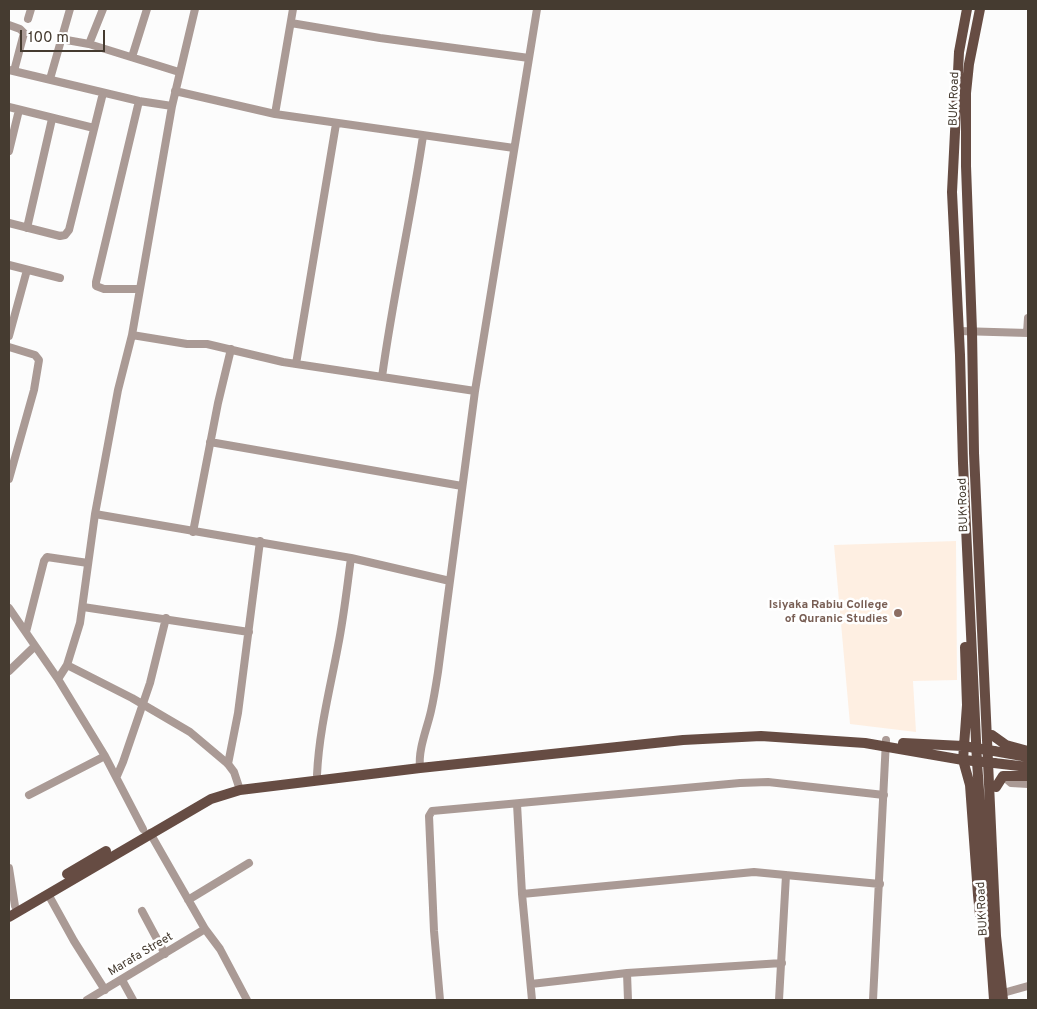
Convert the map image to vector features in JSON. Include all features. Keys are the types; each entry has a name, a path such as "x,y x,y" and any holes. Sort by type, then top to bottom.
{"main road":[{"name":"BUK Road","path":"967,9 958,52 952,192 977,762 993,938 1003,997"},
{"name":"BUK Road","path":"980,9 971,49 966,93 966,166 974,454 994,1000"},
{"path":"978,549 982,562 988,696 994,751 996,828 1001,901 993,938"},
{"path":"968,562 963,586 966,705 963,746 970,785 980,915 993,938"},
{"path":"9,917 208,793 317,775 549,752 682,734 761,730 813,733 886,744 964,760 1028,766"},
{"path":"992,735 1006,745 1028,751"},
{"path":"886,744 963,746 1028,757"},
{"path":"240,787 419,765"},
{"path":"996,787 1003,776 1028,776"},
{"path":"12,908 146,831"}],"street":[{"path":"28,19 31,9"},
{"path":"50,79 70,9"},
{"path":"89,44 104,9"},
{"path":"132,57 147,9"},
{"path":"58,679 67,665 80,623 95,514 118,390 132,335 175,91 195,9"},
{"path":"275,114 293,9"},
{"path":"419,765 424,735 431,712 475,391 537,9"},
{"path":"291,23 380,38 529,58"},
{"path":"9,25 20,29 24,33 11,70 102,93 172,106"},
{"path":"62,38 89,44 179,72"},
{"path":"175,91 275,114 514,148"},
{"path":"9,223 60,236 66,235 102,93"},
{"path":"139,101 96,286 140,289"},
{"path":"9,107 94,128"},
{"path":"9,148 19,110"},
{"path":"27,228 52,119"},
{"path":"296,364 336,124"},
{"path":"382,377 423,136"},
{"path":"9,265 60,278"},
{"path":"9,336 27,270"},
{"path":"959,331 1028,333 1028,318"},
{"path":"132,335 188,344 206,344 296,364 475,391"},
{"path":"9,347 35,355 39,360 34,390 9,479"},
{"path":"193,532 210,442 232,349"},
{"path":"210,442 462,486"},
{"path":"95,514 351,558 450,581"},
{"path":"228,764 238,713 260,541"},
{"path":"26,632 44,561 47,558 88,563"},
{"path":"317,775 322,727 344,614 351,558"},
{"path":"83,607 249,632"},
{"path":"9,608 58,679 105,756 146,831 205,929 220,949 247,1000"},
{"path":"116,776 123,762 150,683 166,618"},
{"path":"9,671 35,646"},
{"path":"67,665 143,704 190,732 228,764 234,772 240,787"},
{"path":"873,1000 886,744"},
{"path":"29,795 105,756"},
{"path":"1003,776 1011,783 1028,784"},
{"path":"440,1000 434,931 429,814 432,811 666,789 768,782 884,795"},
{"path":"517,804 522,894 532,1000"},
{"path":"188,900 249,863"},
{"path":"9,868 12,908"},
{"path":"522,894 754,872 880,884"},
{"path":"779,1000 786,874"},
{"path":"48,894 102,994"},
{"path":"142,911 165,954"},
{"name":"Marafa Street","path":"87,1000 102,994 205,929"},
{"path":"531,984 627,973 782,963"},
{"path":"627,973 628,1000"},
{"path":"122,980 133,1000"},
{"path":"1003,997 1028,986"}],"shaded area":[{"name":"Isiyaka Rabiu College of Quranic Studies","path":"956,541 957,680 913,681 916,732 850,724 834,545"}],"place":[{"name":"Isiyaka Rabiu College of Quranic Studies","path":"898,613"}]}
